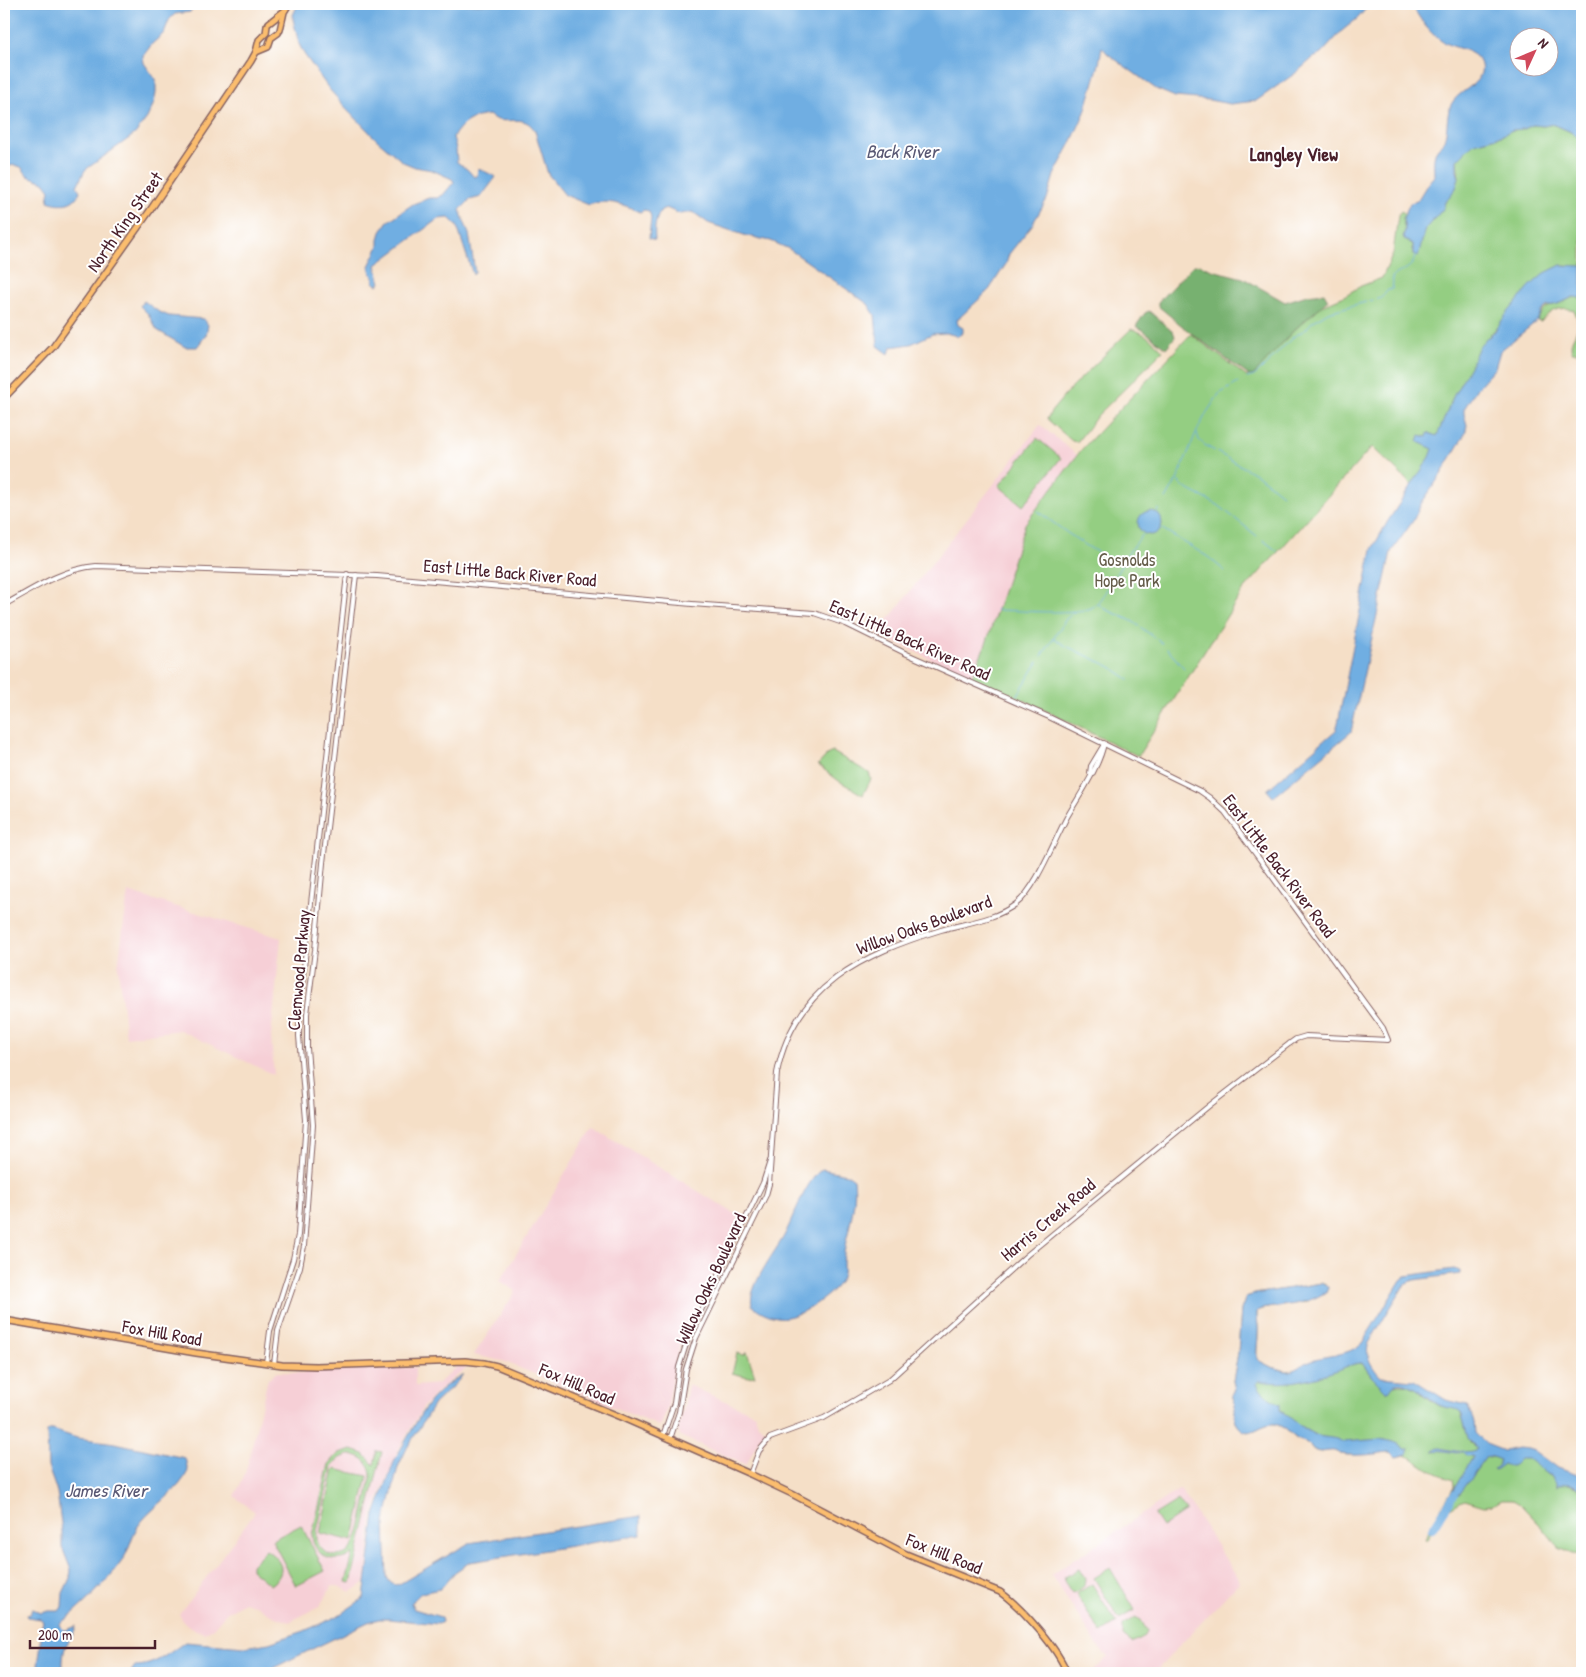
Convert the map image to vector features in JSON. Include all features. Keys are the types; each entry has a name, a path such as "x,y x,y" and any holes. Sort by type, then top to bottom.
{"main road":[{"name":"North King Street","path":"256,52 268,46 271,38 279,32 284,12 289,4"},
{"name":"North King Street","path":"4,398 53,347 149,212 256,52 258,41 265,35 268,24 284,12"},
{"name":"Fox Hill Road","path":"4,1320 266,1364 308,1366 484,1362 511,1371 750,1474 906,1554 1000,1592 1008,1598 1057,1652 1067,1673"}],"street":[{"name":"East Little Back River Road","path":"4,604 53,579 84,567 110,566 348,574 814,613 846,624 1049,717 1200,791 1210,798 1226,812 1383,1028 1388,1040"},
{"name":"Clemwood Parkway","path":"266,1364 270,1331 293,1259 298,1235 306,1120 299,1042 300,1012 348,574"},
{"name":"Clemwood Parkway","path":"274,1364 278,1331 300,1267 304,1246 313,1125 307,1048 307,1014 356,575"},
{"name":"Willow Oaks Boulevard","path":"663,1436 674,1402 679,1367 688,1335 763,1183 770,1161 774,1130 777,1073 780,1058 789,1037 808,1004 836,977 860,961 913,940 981,920 1016,904 1030,890 1060,830 1102,754 1104,743"},
{"name":"Harris Creek Road","path":"750,1474 762,1447 770,1438 824,1418 889,1380 1027,1255 1203,1111 1296,1039 1306,1036 1320,1036 1388,1040"},
{"name":"Willow Oaks Boulevard","path":"670,1439 681,1403 686,1369 693,1345 766,1195 771,1174 770,1161"}],"shaded area":[{"path":"1040,425 1077,455 1025,524 987,641 971,678 877,634"},
{"path":"128,892 281,938 271,1037 274,1075 180,1030 126,1037 118,967"},
{"path":"593,1127 737,1215 739,1221 681,1340 668,1406 662,1423 659,1426 503,1361 474,1355 516,1291 500,1281"},
{"path":"457,1366 467,1367 438,1391 424,1406 397,1452 373,1514 365,1583 351,1592 338,1586 332,1586 319,1607 289,1622 269,1614 258,1606 244,1602 226,1613 213,1628 204,1633 191,1628 183,1621 179,1614 255,1512 234,1496 242,1482 247,1467 268,1378 277,1372 300,1373 415,1367 415,1386 438,1384"},
{"path":"688,1385 755,1414 758,1424 768,1433 761,1436 746,1465 680,1436 678,1428"},
{"path":"1180,1489 1240,1581 1154,1673 1092,1673 1108,1657 1100,1649 1051,1575"}],"green space":[{"name":"Gosnolds Hope Park","path":"1553,124 1571,132 1582,141 1582,268 1561,266 1516,307 1490,335 1431,456 1413,486 1372,447 1243,591 1138,756 1028,702 971,678 987,641 1025,524 1082,449 1191,334 1247,377 1248,375 1253,375 1293,331 1319,308 1361,286 1382,278 1393,254 1398,215 1401,211 1406,214 1403,218 1405,230 1403,237 1413,244 1413,255 1428,224 1443,209 1445,202 1456,188 1459,178 1457,160 1474,143 1501,136 1512,130 1524,129 1533,125 1544,126"},
{"path":"1198,264 1212,270 1243,278 1285,302 1307,295 1324,293 1328,300 1293,331 1253,376 1248,375 1158,306 1158,302 1192,266"},
{"path":"1573,297 1582,298 1582,346 1577,352 1572,352 1571,346 1578,324 1574,310 1564,308 1556,310 1548,314 1541,322 1537,321 1540,315 1548,308"},
{"path":"1149,311 1174,333 1175,337 1166,348 1136,326 1145,313"},
{"path":"1131,329 1148,337 1163,351 1098,415 1077,442 1072,441 1047,419 1070,389"},
{"path":"1037,438 1061,458 1023,506 999,486"},
{"path":"833,752 869,773 871,779 863,795 839,781 818,765 828,754"},
{"path":"1321,1283 1326,1285 1328,1290 1306,1302 1257,1311 1257,1359 1273,1367 1289,1371 1311,1365 1362,1363 1372,1377 1391,1386 1406,1384 1412,1386 1440,1406 1460,1410 1470,1442 1476,1448 1478,1467 1487,1457 1522,1457 1531,1460 1550,1476 1582,1490 1582,1555 1573,1554 1559,1548 1544,1529 1520,1504 1513,1500 1502,1500 1492,1505 1484,1506 1465,1500 1462,1501 1445,1511 1426,1540 1425,1538 1434,1520 1454,1487 1453,1480 1428,1469 1404,1455 1396,1457 1391,1452 1353,1455 1341,1454 1332,1450 1318,1452 1284,1428 1275,1424 1265,1425 1248,1432 1240,1428 1235,1416 1235,1403 1232,1396 1235,1389 1233,1381 1238,1353 1241,1310 1246,1297"},
{"path":"747,1352 755,1376 748,1377 732,1373 737,1353 744,1355"},
{"path":"352,1450 364,1454 374,1465 377,1451 382,1452 351,1583 346,1582 353,1554 339,1559 326,1557 317,1549 312,1535 329,1464 338,1454","holes":["353,1455 365,1460 371,1472 366,1503 358,1535 352,1548 343,1555 332,1555 325,1552 319,1546 317,1531 332,1466 338,1459"]},
{"path":"334,1469 368,1476 353,1541 320,1533"},
{"path":"1178,1500 1186,1511 1162,1527 1154,1515"},
{"path":"301,1525 325,1571 296,1586 272,1540"},
{"path":"266,1550 276,1558 281,1567 279,1576 270,1585 251,1569 251,1565"},
{"path":"1110,1568 1135,1610 1119,1619 1094,1578"},
{"path":"1079,1569 1085,1579 1084,1586 1072,1593 1064,1581 1065,1577"},
{"path":"1092,1584 1117,1623 1101,1633 1076,1594"},
{"path":"1135,1617 1141,1620 1147,1631 1145,1636 1132,1643 1123,1636 1123,1625"}],"water":[{"path":"4,4 200,4 190,12 175,14 169,20 164,33 143,56 144,63 156,80 154,103 147,118 135,134 85,170 77,186 80,191 78,196 71,202 58,204 48,201 50,190 44,182 28,176 21,167 15,165 4,167"},
{"name":"Back River","path":"298,4 1370,4 1321,54 1256,101 1230,104 1175,97 1156,89 1108,54 1102,47 1085,112 1054,175 1047,199 1032,225 1009,254 1006,264 989,290 957,320 958,325 963,328 963,333 957,336 946,333 932,334 911,344 891,347 889,354 878,346 875,315 868,304 789,249 771,241 747,236 708,223 693,212 680,214 666,208 661,210 657,218 655,240 649,238 651,217 649,211 644,210 640,212 608,202 589,205 565,195 548,174 535,131 530,125 519,120 495,119 489,115 468,121 453,137 457,162 474,177 477,176 478,168 496,177 481,197 470,200 460,210 469,234 475,272 473,275 457,226 449,218 438,219 376,265 381,283 377,285 374,282 369,266 379,246 381,232 387,222 413,204 443,195 454,182 452,179 432,170 415,167 403,162 376,139 329,89 299,44 293,19"},
{"path":"1411,4 1582,4 1582,141 1571,132 1553,124 1544,126 1533,125 1524,129 1512,130 1501,136 1474,143 1457,160 1459,178 1456,188 1445,202 1443,209 1425,229 1418,257 1413,255 1413,244 1404,240 1403,218 1410,203 1417,201 1434,176 1435,153 1444,140 1451,104 1477,81 1481,71 1479,59 1469,52 1445,43 1431,33"},
{"path":"1561,265 1582,266 1582,298 1573,297 1546,307 1541,312 1537,321 1500,351 1495,368 1477,388 1464,409 1467,425 1465,434 1421,504 1413,521 1391,552 1351,732 1273,797 1267,790 1336,730 1372,549 1430,457 1433,449 1418,442 1420,435 1427,437 1428,433 1437,436 1454,395 1479,346 1494,332 1530,286 1545,273"},
{"path":"144,301 159,312 169,316 204,319 208,325 206,335 197,347 185,347 157,330 148,314 140,306"},
{"path":"1150,511 1159,514 1162,523 1159,532 1150,535 1141,532 1138,523 1141,514"},
{"path":"822,1169 847,1174 854,1179 853,1210 844,1252 842,1277 833,1290 810,1308 787,1317 768,1315 752,1305 754,1289 763,1270 784,1236 810,1182"},
{"path":"1454,1269 1460,1271 1460,1274 1414,1280 1403,1287 1369,1343 1368,1357 1372,1365 1381,1377 1414,1380 1446,1400 1467,1405 1474,1422 1475,1433 1486,1444 1504,1451 1518,1448 1534,1451 1557,1468 1582,1477 1582,1490 1569,1484 1556,1486 1551,1476 1528,1459 1520,1459 1511,1466 1503,1464 1495,1470 1493,1469 1500,1460 1490,1456 1486,1457 1455,1499 1451,1502 1446,1502 1473,1457 1463,1453 1433,1451 1438,1447 1462,1452 1475,1450 1476,1448 1468,1438 1461,1412 1439,1405 1418,1389 1405,1383 1393,1385 1389,1391 1386,1391 1372,1377 1362,1363 1298,1381 1280,1383 1258,1381 1257,1383 1264,1393 1280,1404 1280,1410 1314,1434 1343,1442 1380,1439 1394,1442 1401,1445 1404,1449 1409,1449 1407,1454 1396,1457 1391,1452 1354,1455 1333,1451 1318,1452 1278,1425 1265,1425 1248,1432 1244,1431 1237,1424 1235,1403 1232,1395 1235,1389 1233,1381 1238,1353 1241,1310 1246,1297 1321,1283 1328,1287 1328,1290 1321,1295 1305,1302 1257,1311 1257,1359 1275,1368 1289,1371 1314,1359 1343,1353 1356,1348 1362,1343 1401,1280 1406,1276"},
{"path":"463,1374 434,1404 407,1448 398,1467 385,1522 387,1577 391,1583 399,1584 469,1543 641,1516 641,1535 470,1562 455,1572 440,1589 421,1593 411,1603 414,1609 441,1617 442,1622 438,1624 379,1619 368,1622 271,1669 255,1672 210,1670 202,1673 130,1673 135,1666 149,1664 185,1642 245,1647 269,1643 336,1617 364,1598 375,1515 395,1459 431,1400 444,1387"},
{"name":"James River","path":"49,1430 77,1438 115,1443 185,1458 188,1471 179,1485 138,1526 122,1561 106,1581 86,1602 60,1623 59,1625 64,1630 76,1626 65,1648 64,1673 37,1673 43,1622 41,1619 27,1617 26,1615 30,1614 32,1609 41,1613 59,1611 62,1607 63,1593 70,1578 71,1570 62,1547 57,1492 48,1467 47,1432"}],"waterway":[{"path":"1247,378 1254,376 1293,337 1328,312 1381,298 1388,290 1392,289 1392,277 1409,267 1414,261 1415,256"},
{"path":"1166,499 1178,478 1195,435 1207,412 1219,394 1238,383"},
{"path":"1197,433 1199,440 1206,446 1259,476 1282,494"},
{"path":"1178,481 1185,488 1218,505 1257,536"},
{"path":"1038,511 1092,549 1104,556 1122,562"},
{"path":"1161,528 1208,557 1225,571"},
{"path":"996,610 1062,612 1086,610 1093,607 1097,604 1143,534"},
{"path":"1263,540 1277,551"},
{"path":"1097,603 1105,609 1132,621 1162,643"},
{"path":"1042,656 1066,619 1074,612"},
{"path":"1054,638 1064,645 1111,667 1130,680"},
{"path":"1167,649 1184,668"},
{"path":"1017,696 1038,662"},
{"path":"1432,1529 1454,1495"}],"district":[{"name":"Langley View","path":"1294,154"}]}
